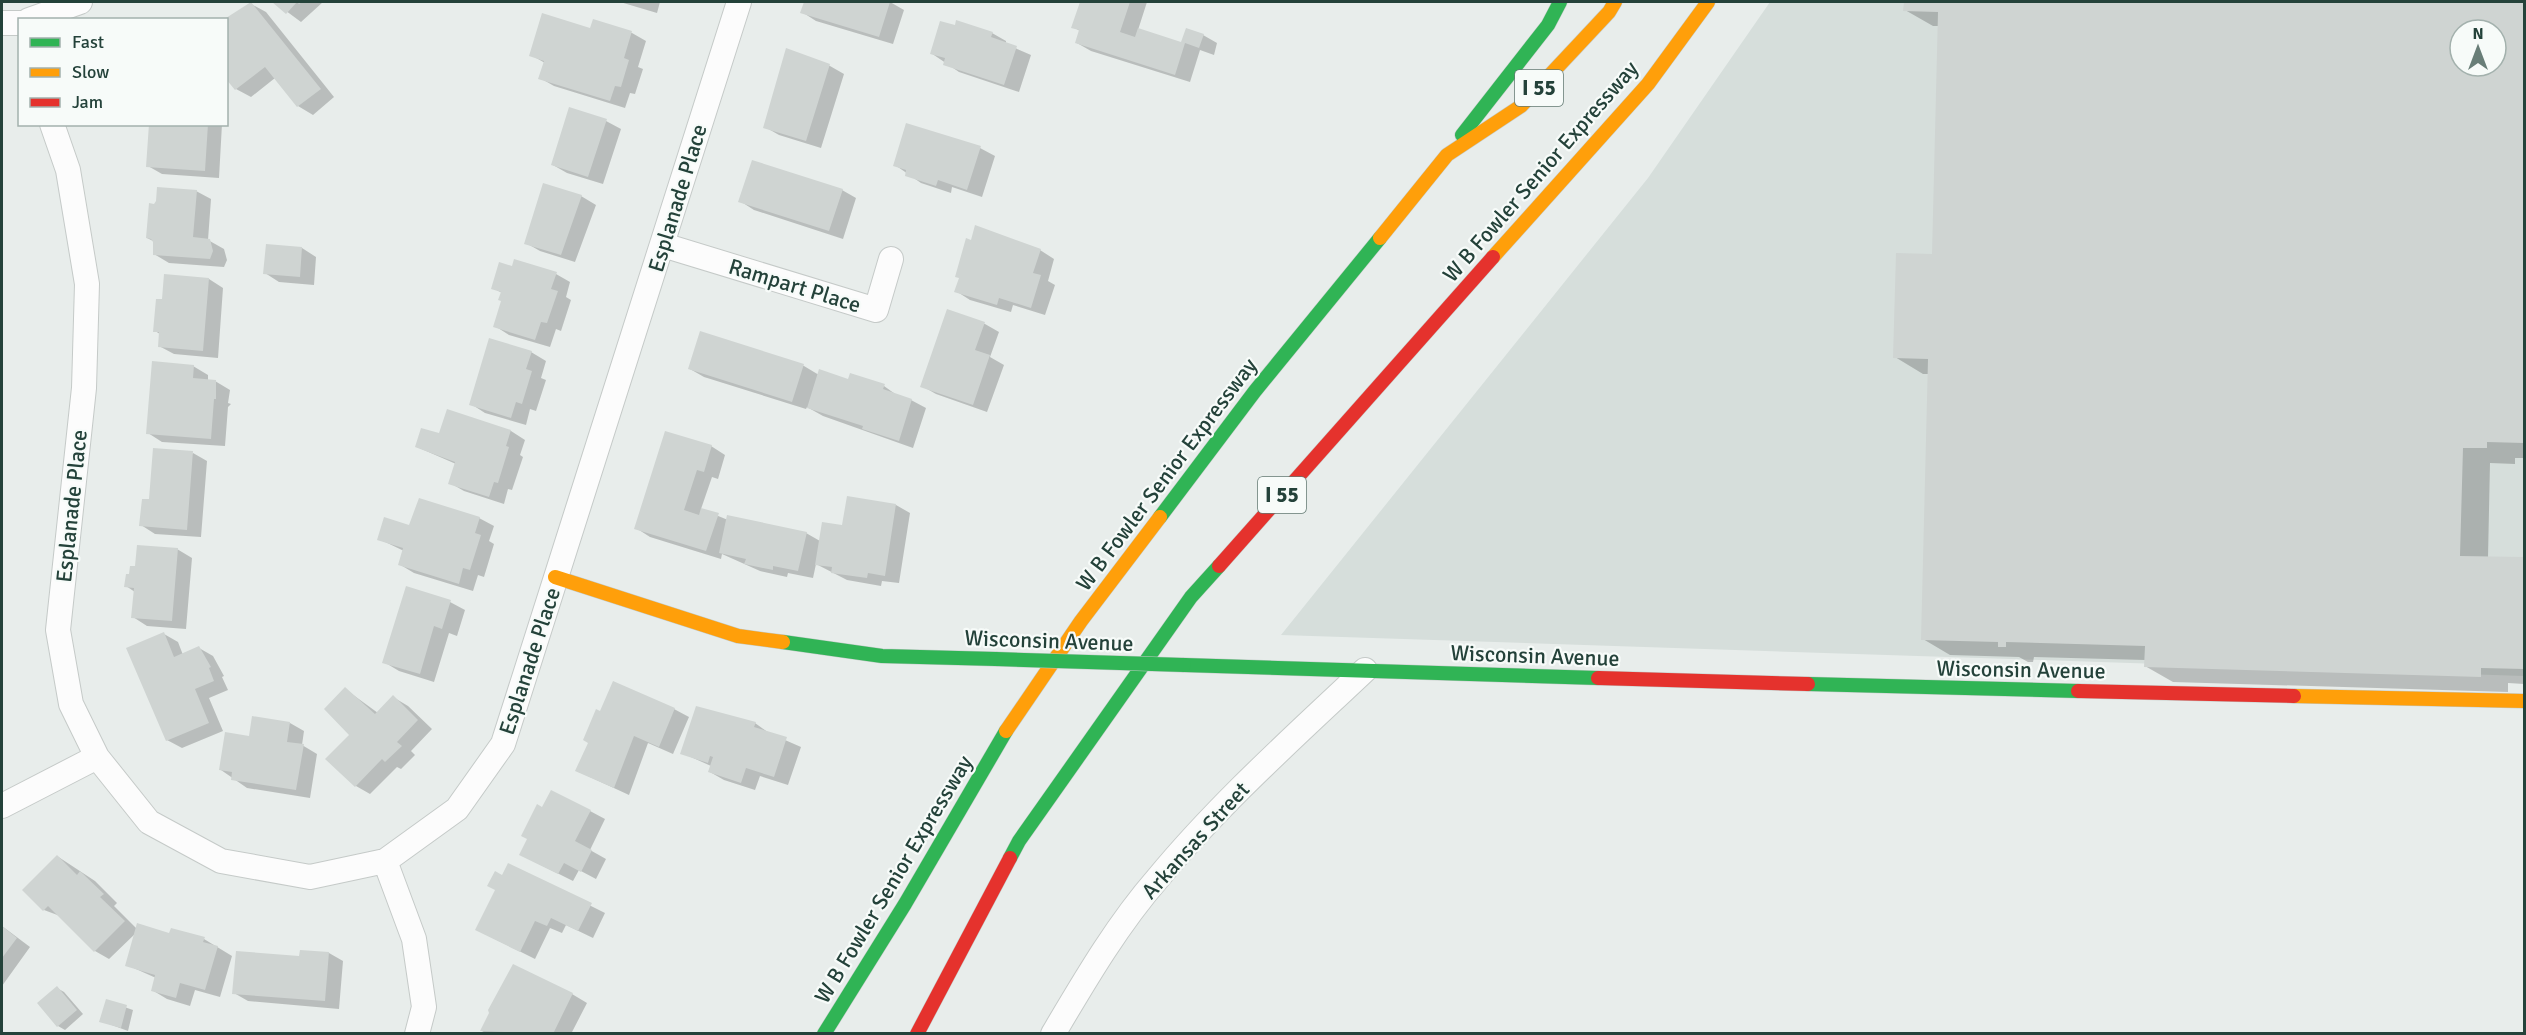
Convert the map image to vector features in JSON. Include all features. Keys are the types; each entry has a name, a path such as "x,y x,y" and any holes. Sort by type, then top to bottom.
{"main road":[{"path":"1447,155 1548,25 1560,2"},
{"name":"W B Fowler Senior Expressway","path":"824,1034 905,904 1018,711 1081,621 1255,391 1447,155 1521,106 1615,2"},
{"name":"W B Fowler Senior Expressway","path":"917,1034 1019,841 1191,597 1648,84 1708,2"},
{"name":"Wisconsin Avenue","path":"555,577 738,636 882,656 1866,686 2524,700"}],"street":[{"path":"33,18 80,2"},
{"name":"Esplanade Place","path":"53,126 68,170 87,284 84,388 58,630 71,704 97,757 149,822 221,861 310,877 385,861 457,809 503,744 739,2"},
{"name":"Rampart Place","path":"663,245 876,310 891,259"},
{"name":"Arkansas Street","path":"1053,1034 1092,969 1157,878 1257,771 1365,670"},
{"path":"2,806 97,757"},
{"path":"385,861 414,939 424,1007 417,1034"}],"shaded area":[{"path":"1770,2 2524,2 2524,676 1281,635 1648,178"}],"building":[{"path":"251,2 321,89 297,107 265,67 235,90 228,81 228,18 226,18"},
{"path":"272,2 297,2 286,14"},
{"path":"804,2 890,2 879,37 800,13"},
{"path":"1080,2 1130,2 1120,32 1135,37 1138,28 1181,42 1186,28 1204,34 1199,48 1185,43 1175,75 1075,43 1079,30 1071,28"},
{"path":"1904,2 2524,2 2524,443 2487,442 2487,448 2463,448 2460,556 2524,557 2524,669 2481,668 2481,677 2144,667 2145,646 2006,642 2006,647 1998,647 1998,642 1921,640 1928,359 1893,358 1896,253 1932,254 1938,12 1903,11"},
{"path":"542,13 590,28 593,19 632,31 624,58 629,60 621,87 615,86 610,101 538,79 544,61 529,56"},
{"path":"956,20 993,32 991,37 1017,46 1004,85 943,65 945,58 930,54 940,21 955,25"},
{"path":"786,48 830,64 806,141 763,128"},
{"path":"569,107 607,119 588,177 551,165"},
{"path":"906,123 981,146 967,190 938,180 936,186 905,176 906,170 893,166"},
{"path":"149,126 208,126 205,171 146,167"},
{"path":"752,160 843,189 829,231 738,202"},
{"path":"543,183 582,195 561,255 524,244"},
{"path":"157,187 197,190 193,237 210,239 213,251 210,259 153,255 153,242 146,238 149,203 154,204 156,201"},
{"path":"975,225 1041,249 1033,273 1041,275 1031,308 999,298 997,305 954,292 959,278 955,277 966,238 971,240"},
{"path":"266,244 302,247 300,277 263,274"},
{"path":"514,259 557,272 551,289 558,291 547,323 541,322 535,340 493,327 501,301 498,300 501,292 491,289 499,262 512,266"},
{"path":"164,274 209,278 203,351 158,347 159,332 153,332 156,299 162,299"},
{"path":"947,309 985,322 975,350 990,355 973,405 920,387"},
{"path":"700,331 804,364 792,402 688,369"},
{"path":"489,338 532,351 526,369 532,371 522,404 516,402 511,418 469,405"},
{"path":"152,361 194,365 193,378 216,380 211,439 146,434"},
{"path":"819,369 848,379 850,373 885,384 883,389 912,399 899,441 862,429 863,426 807,408"},
{"path":"447,409 511,430 506,446 509,447 498,483 494,482 489,497 448,484 455,462 415,447 421,428 439,433"},
{"path":"665,431 712,445 704,472 697,470 684,510 699,515 701,508 719,513 706,551 634,529"},
{"path":"153,448 193,451 187,530 139,526 142,499 149,499"},
{"path":"847,496 896,504 885,576 868,573 867,578 831,573 832,567 815,565 822,522 842,525"},
{"path":"419,498 480,517 475,533 481,535 470,570 463,568 459,584 398,565 403,548 377,540 384,517 409,525"},
{"path":"727,515 807,532 798,571 773,566 773,570 744,564 746,559 719,553"},
{"path":"137,545 178,548 172,621 131,618 134,588 124,587 130,566 135,566"},
{"path":"406,586 451,600 442,629 434,626 420,674 382,663"},
{"path":"164,632 174,657 199,646 211,667 209,668 214,681 195,689 209,723 166,741 126,648"},
{"path":"613,681 675,708 659,747 634,736 614,788 575,771 588,743 583,740 596,709 600,711"},
{"path":"345,687 375,714 393,695 418,720 397,742 402,746 385,762 382,759 355,787 325,759 349,735 324,709"},
{"path":"696,706 756,722 754,727 787,737 774,777 746,768 741,783 708,772 713,757 710,756 708,763 680,754"},
{"path":"252,716 290,722 287,742 304,744 296,790 231,780 232,772 219,770 225,732 249,736"},
{"path":"551,790 591,810 575,841 592,850 581,872 564,863 558,874 519,855 527,839 521,836 537,804 542,807"},
{"path":"57,855 77,875 80,871 104,894 100,897 125,921 94,952 48,906 43,911 22,890"},
{"path":"508,863 592,903 578,931 551,918 547,926 535,921 520,952 475,930 495,890 487,886 495,871 502,875"},
{"path":"137,923 169,933 171,928 205,937 203,942 218,946 205,990 180,983 176,998 151,991 155,975 125,966"},
{"path":"2,926 17,938 2,958"},
{"path":"300,950 329,952 325,1001 232,994 236,951 299,956"},
{"path":"513,964 573,993 553,1034 480,1031 489,1013 488,1010"},
{"path":"57,986 77,1010 57,1027 37,1003"},
{"path":"106,999 127,1005 121,1028 99,1022"}],"traffic: fast":[{"path":"1462,135 1548,25 1560,2"},
{"path":"1160,517 1255,391 1380,238"},
{"path":"1010,858 1019,841 1191,597 1219,566"},
{"path":"783,642 882,656 996,659"},
{"path":"996,659 1184,665"},
{"path":"1184,665 1598,678"},
{"path":"1808,684 2078,691"},
{"path":"824,1034 905,904 1006,731"}],"traffic: slow":[{"path":"1380,238 1447,155 1521,106 1609,12 1615,2"},
{"path":"1493,257 1648,84 1708,2"},
{"path":"1006,731 1081,621 1160,517"},
{"path":"555,577 738,636 783,642"},
{"path":"2294,696 2524,701"}],"traffic: jam":[{"path":"1219,566 1493,257"},
{"path":"1598,678 1808,684"},
{"path":"2078,691 2294,696"},
{"path":"917,1034 1010,858"}]}
